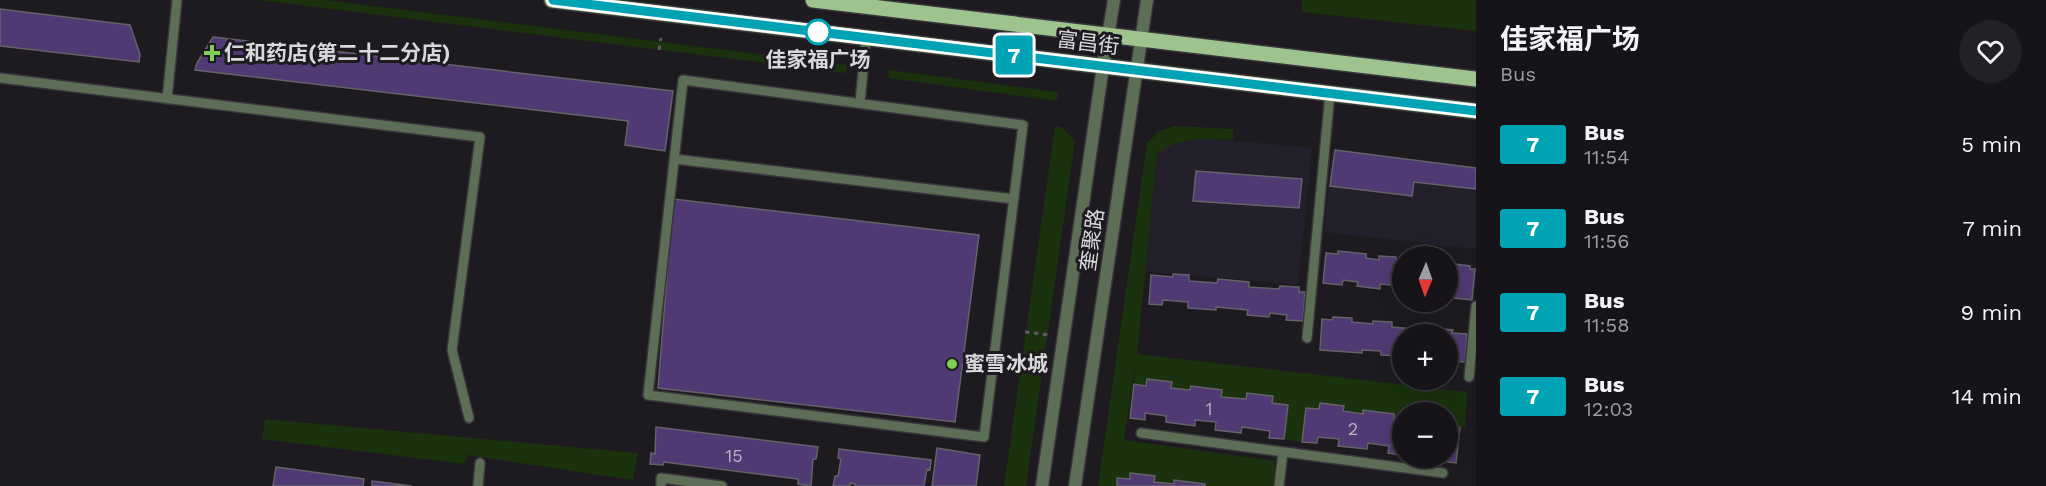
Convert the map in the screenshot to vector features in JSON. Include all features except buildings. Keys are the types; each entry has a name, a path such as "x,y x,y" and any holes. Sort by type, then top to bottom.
{"main road":[{"name":"富昌街","path":"552,0 1476,111"},
{"name":"富昌街","path":"813,0 873,4 1476,79"}],"street":[{"path":"1042,486 1114,0"},
{"name":"奎聚路","path":"1075,486 1147,0"}],"lane":[{"path":"166,99 177,0"},
{"path":"860,104 866,38"},
{"path":"0,78 480,136 452,350 469,418"},
{"path":"683,80 1023,125 984,437 648,395 674,159 683,80"},
{"path":"1306,338 1330,93"},
{"path":"674,159 1014,199"},
{"path":"1469,377 1476,306"},
{"path":"1141,434 1443,473"},
{"path":"1279,486 1283,452"},
{"path":"478,486 480,463"},
{"path":"660,486 662,478 723,486"}],"path":[{"path":"659,50 661,38"},
{"path":"1025,332 1064,337"}],"shaded area":[{"path":"1203,138 1312,148 1298,285 1144,271 1157,154 1166,146"},
{"path":"1332,150 1476,167 1476,249 1324,232"}],"green space":[{"path":"259,0 325,0 847,65 846,73"},
{"path":"1302,0 1476,0 1476,31 1302,12"},
{"path":"889,70 1058,92 1057,101 888,78"},
{"path":"1055,126 1063,128 1075,141 1026,486 1004,486"},
{"path":"1175,126 1233,129 1233,140 1184,142 1165,148 1157,154 1137,354 1392,383 1392,390 1467,392 1465,428 1458,427 1458,402 1392,402 1392,413 1364,410 1363,414 1343,411 1344,406 1320,403 1319,409 1306,408 1302,442 1284,439 1288,405 1272,403 1272,396 1247,393 1246,399 1221,397 1221,390 1191,386 1190,390 1171,388 1147,379 1146,386 1134,384 1135,368 1124,440 1275,461 1273,486 1205,486 1205,483 1175,480 1174,484 1154,482 1154,476 1131,473 1130,479 1118,478 1117,486 1098,486 1147,143 1160,131"},
{"path":"265,419 638,453 633,480 467,455 464,464 262,439"}],"bus line":[{"name":"7","path":"553,0 1476,111"}],"place":[{"name":"佳家福广场","path":"818,32"},
{"name":"仁和药店(第二十二分店)","path":"212,53"},
{"name":"蜜雪冰城","path":"952,364"}]}
